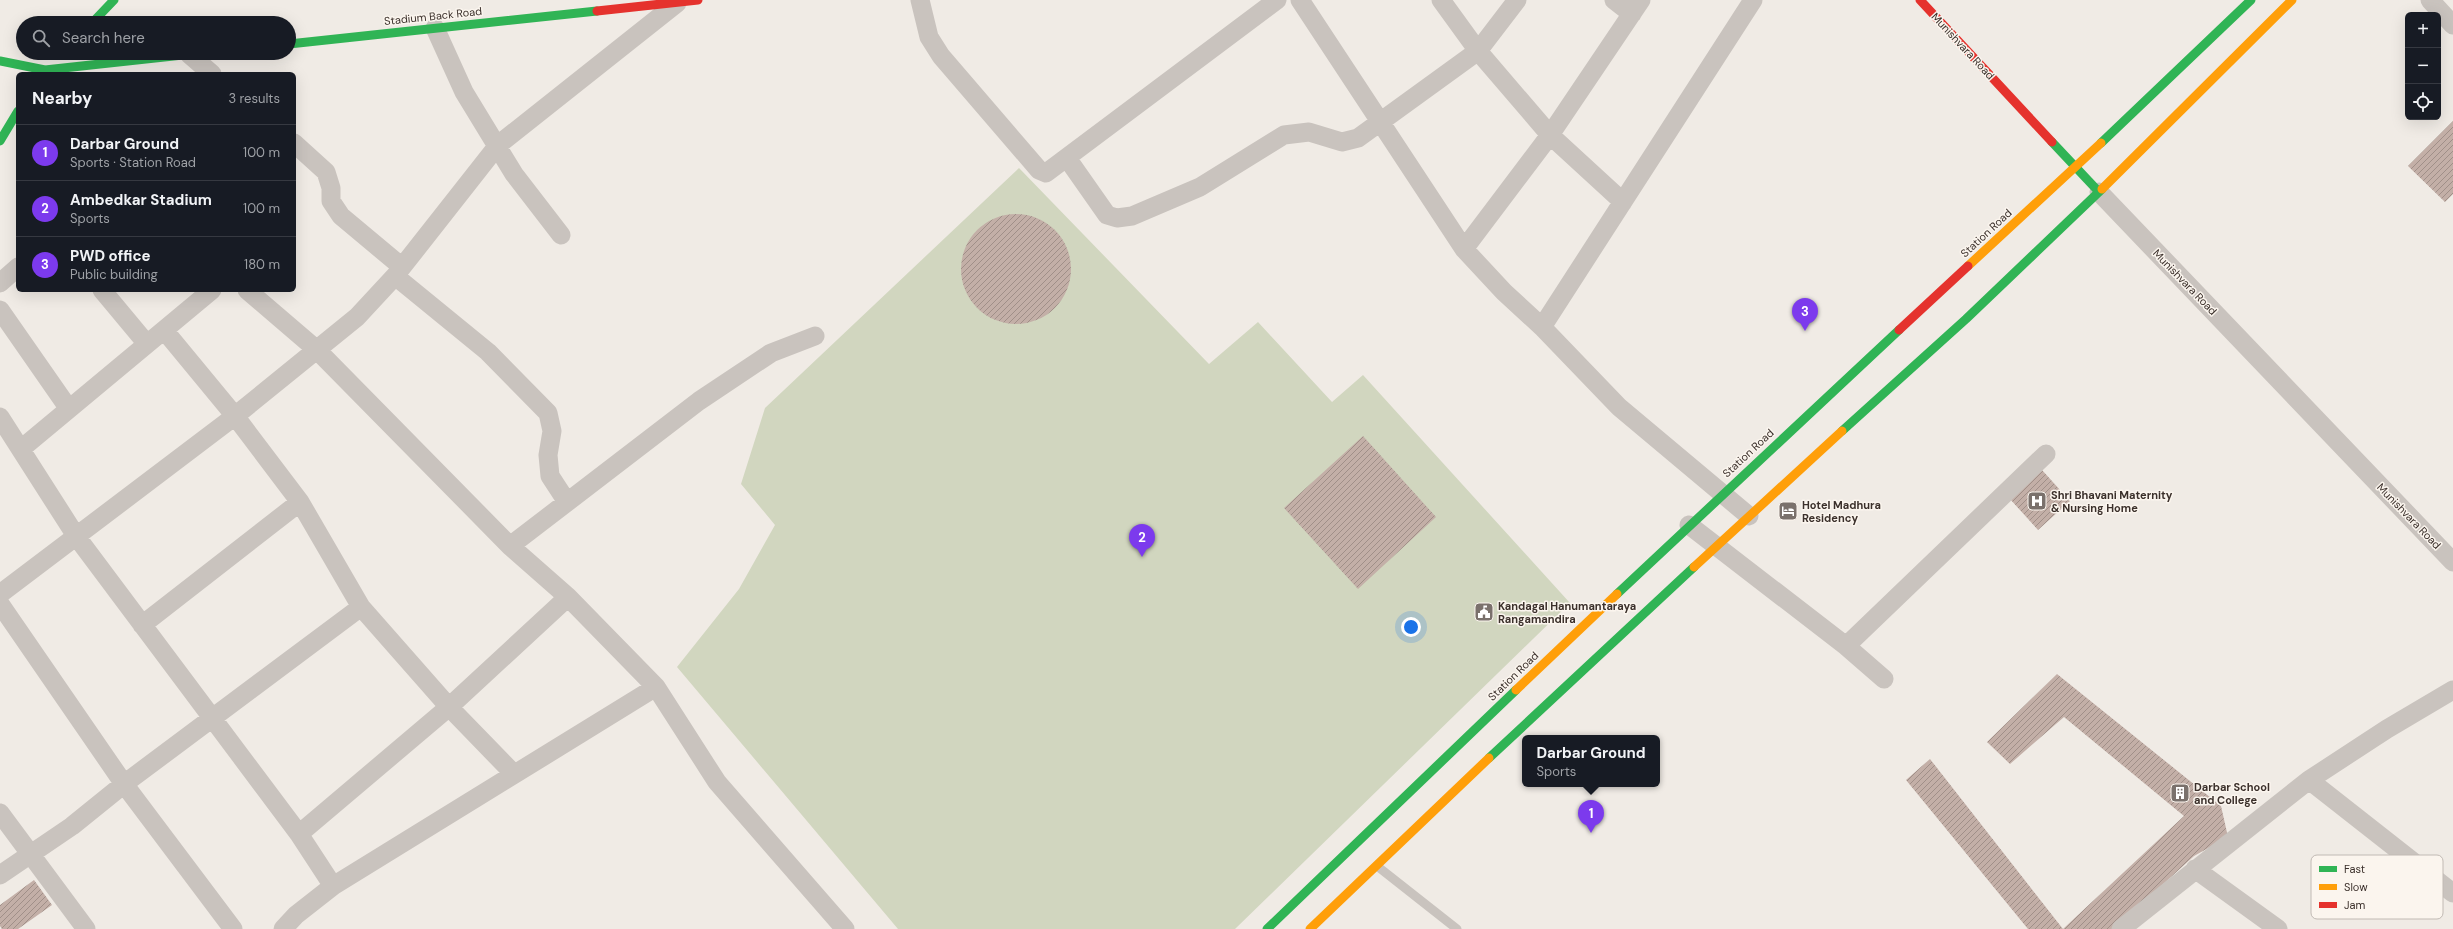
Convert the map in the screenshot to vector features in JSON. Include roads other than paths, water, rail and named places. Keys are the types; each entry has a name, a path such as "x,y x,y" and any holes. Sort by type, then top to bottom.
{"main road":[{"path":"99,16 114,0"},
{"name":"Stadium Back Road","path":"296,43 698,0"},
{"name":"Munishvara Road","path":"1920,0 2098,192"},
{"name":"Station Road","path":"1267,929 1723,492 2075,167 2251,0"},
{"path":"1310,929 1500,747 1715,546 1966,319 2098,192 2292,0"},
{"path":"43,72 55,60"},
{"path":"0,61 43,72 144,60"},
{"path":"0,141 16,114"}],"street":[{"path":"920,0 929,37 941,56 1039,170 1046,173 1277,0"},
{"path":"1300,0 1464,249 1504,292 1542,327 1619,407 1723,492 1749,516"},
{"path":"1441,0 1478,51 1550,135 1623,202"},
{"path":"1067,158 1107,215 1117,218 1132,216 1200,187 1284,135 1309,132 1342,142 1358,138 1379,121 1478,51 1517,0"},
{"path":"1464,249 1550,135 1636,7 1614,0"},
{"path":"1542,327 1753,0"},
{"path":"2430,0 2453,25"},
{"path":"0,594 235,416 357,317 398,271 498,145 677,3"},
{"path":"435,28 464,92 498,145 514,174 561,235"},
{"path":"200,60 210,72"},
{"path":"296,145 326,172 331,188 331,201 341,216 398,271 488,352 548,413 552,431 548,455 550,476 567,502"},
{"name":"Munishvara Road","path":"2098,192 2453,562"},
{"path":"0,283 16,269"},
{"path":"104,292 147,344"},
{"path":"21,449 210,292"},
{"path":"249,292 317,350 510,546 568,597 656,687 717,782 845,929"},
{"path":"0,310 69,409"},
{"path":"164,330 235,416 300,502 361,607 449,707 514,774"},
{"path":"510,546 699,401 771,353 815,336"},
{"path":"0,416 76,536 299,834 332,886"},
{"path":"1846,646 2046,454"},
{"path":"142,625 300,502"},
{"path":"1689,525 1846,646 1884,679"},
{"path":"299,834 449,707 568,597"},
{"path":"0,604 124,784 232,929"},
{"path":"0,875 72,826 124,784 361,607"},
{"path":"283,929 296,915 332,886 656,687"},
{"path":"2121,929 2309,780 2387,729 2453,690"},
{"path":"2309,780 2405,855"},
{"path":"0,813 86,929"},
{"path":"2195,869 2278,929"},
{"path":"2443,885 2453,893"}],"lane":[{"path":"1376,865 1457,929"}],"place":[{"name":"PWD office","path":"1805,331"},
{"name":"Shri Bhavani Maternity & Nursing Home","path":"2037,501"},
{"name":"Hotel Madhura Residency","path":"1788,511"},
{"name":"Ambedkar Stadium","path":"1142,557"},
{"name":"Kandagal Hanumantaraya Rangamandira","path":"1484,612"},
{"name":"Darbar School and College","path":"2180,793"},
{"name":"Darbar Ground","path":"1591,833"}]}
